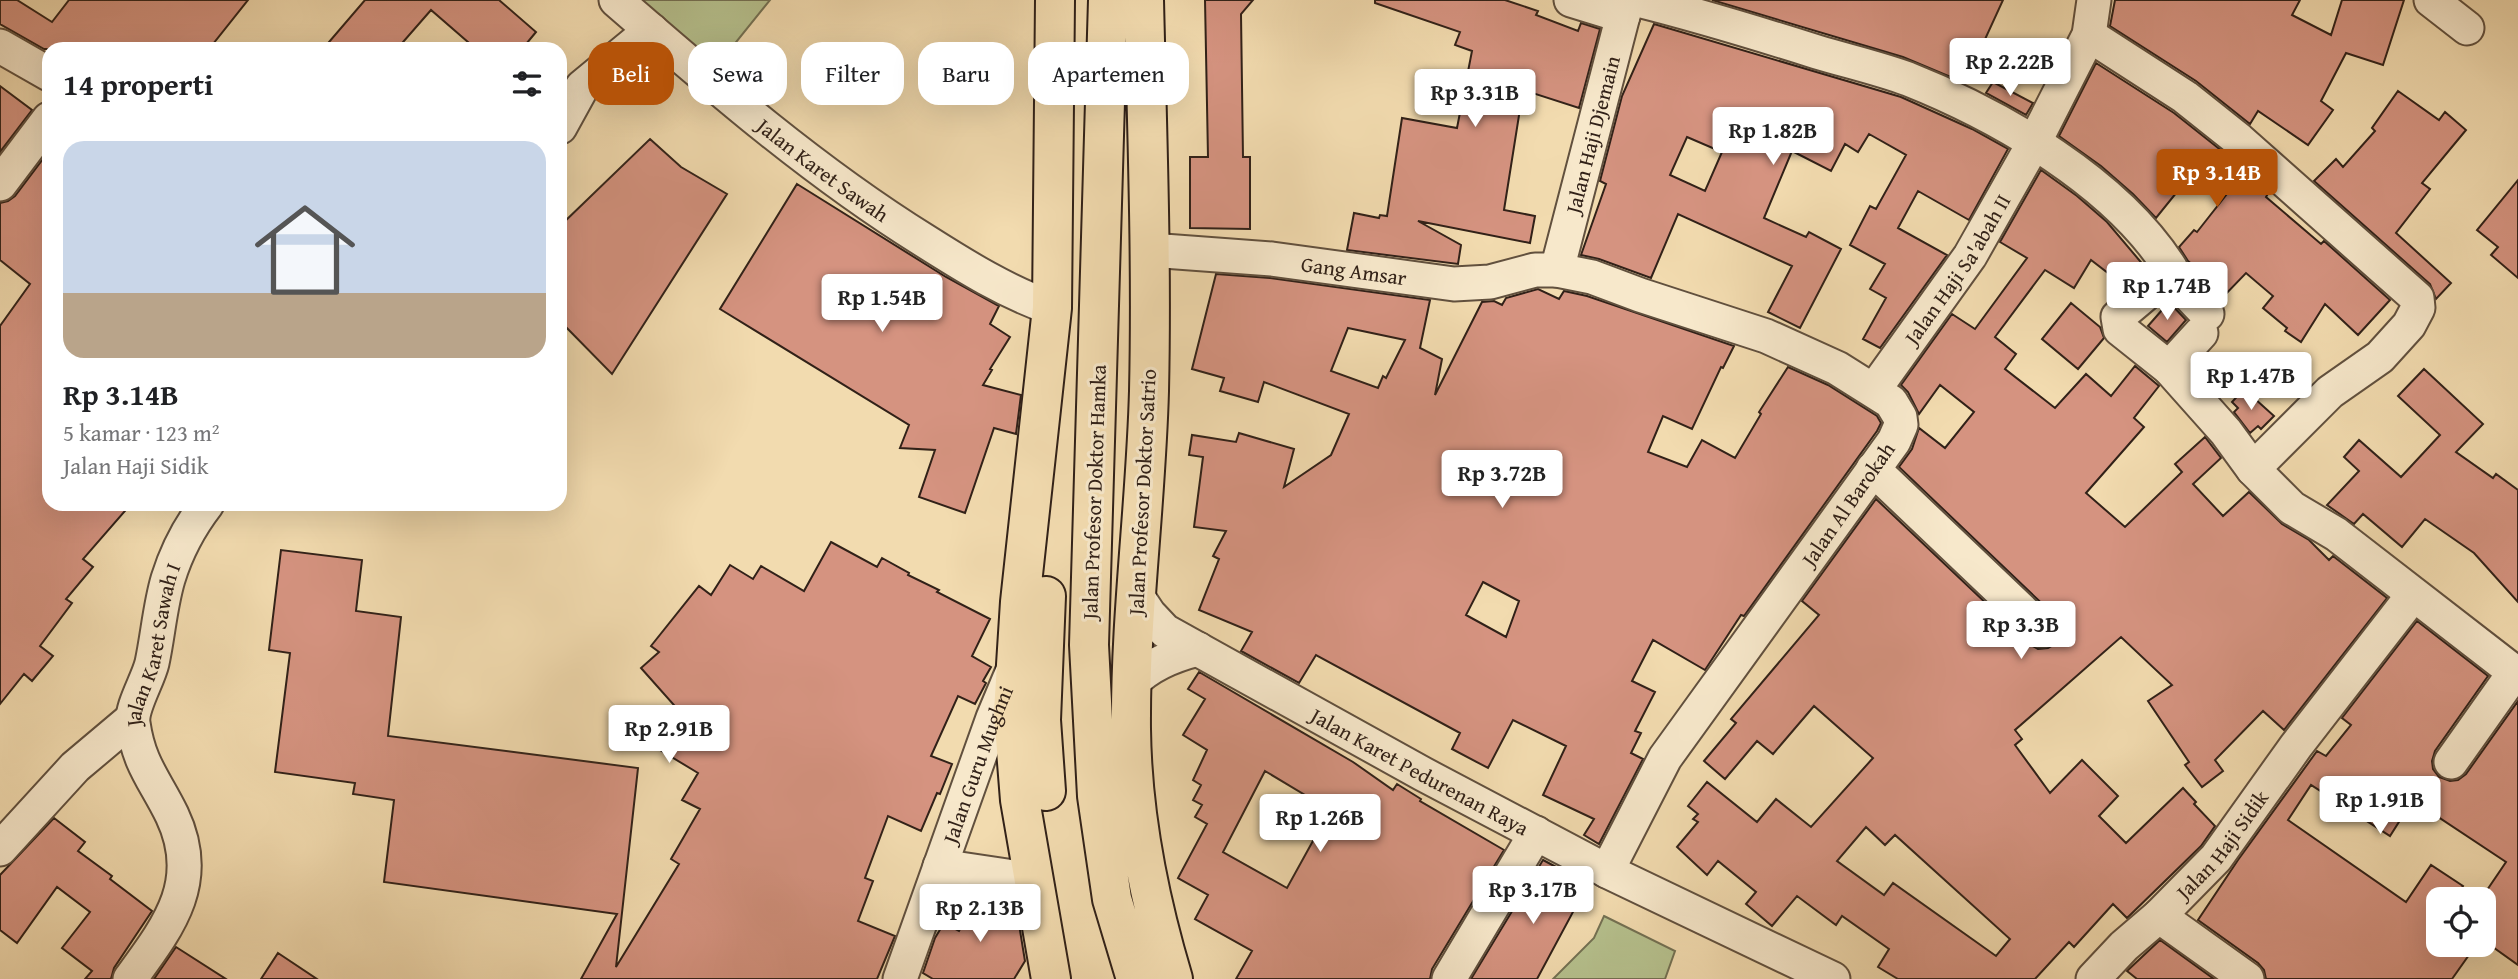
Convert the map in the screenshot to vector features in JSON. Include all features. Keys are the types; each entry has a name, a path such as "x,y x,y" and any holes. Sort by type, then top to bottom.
{"main road":[{"path":"1051,979 1020,800 1013,712 1052,308 1055,0"},
{"name":"Jalan Profesor Doktor Hamka","path":"1079,979 1049,845 1041,720 1045,597 1069,316 1079,113 1081,0"},
{"name":"Jalan Profesor Doktor Hamka","path":"1108,0 1089,645 1097,796 1112,899 1136,979"},
{"name":"Jalan Profesor Doktor Satrio","path":"1144,0 1150,250 1149,392 1131,731 1135,798 1155,920 1173,979"}],"street":[{"name":"Jalan Karet Sawah","path":"616,0 817,168 871,207 1014,294 1052,308"},
{"path":"1571,0 1692,13 1906,79 1959,102 2034,143 2096,187 2156,244 2171,269 2169,274 2118,317 2120,330 2169,369 2226,432 2253,469 2292,508 2336,534 2516,674 2451,762"},
{"name":"Jalan Haji Sa'abah II","path":"1874,390 1969,256 2034,143 2089,35 2094,0"},
{"path":"2431,0 2467,28"},
{"name":"Jalan Haji Djemain","path":"1557,270 1629,5"},
{"path":"567,114 582,87 650,30"},
{"path":"2089,35 2185,97 2239,139 2417,298 2417,308 2409,325 2380,357 2330,392 2253,469"},
{"path":"0,46 42,70"},
{"path":"0,184 42,128"},
{"name":"Gang Amsar","path":"1150,250 1272,259 1454,285 1490,282 1535,270 1557,270"},
{"name":"Jalan Al Barokah","path":"1557,270 1592,277 1766,336 1837,368 1874,390 1891,402 1900,417 1901,425 1894,440 1665,758 1607,871"},
{"path":"2169,274 2204,323 2169,369"},
{"path":"1873,469 2042,630"},
{"name":"Jalan Karet Sawah I","path":"130,979 174,911 181,895 185,859 173,817 139,757 132,719 152,664 169,578 192,523 201,511"},
{"name":"Jalan Haji Sidik","path":"2093,979 2216,858 2296,746 2413,595"},
{"name":"Jalan Karet Pedurenan Raya","path":"1137,596 1165,631 1607,871 1833,979"},
{"path":"1132,683 1139,675 1167,659 1198,649"},
{"name":"Jalan Guru Mughni","path":"900,979 993,718 1016,663"},
{"path":"0,849 75,767 132,719"},
{"path":"1449,979 1536,833"},
{"name":"Jalan Guru Mughni","path":"940,866 1034,880"},
{"path":"2159,916 2247,979"}],"green space":[{"path":"630,0 770,0 736,42 688,42 688,51"},
{"path":"1604,916 1675,951 1665,979 1553,979 1594,938"}],"building":[{"path":"0,0 17,0 52,22 69,0 248,0 215,42 42,42 42,48 0,24"},
{"path":"365,0 499,0 536,32 528,42 468,42 431,10 403,42 329,42"},
{"path":"1205,0 1253,0 1241,14 1243,157 1250,157 1250,229 1190,228 1190,157 1208,157"},
{"path":"1375,0 1505,0 1538,11 1536,15 1578,31 1581,23 1600,29 1579,108 1523,90 1504,210 1535,216 1530,243 1418,221 1461,245 1458,264 1347,250 1354,213 1379,218 1380,215 1387,216 1402,118 1457,128 1472,51 1455,45 1460,32 1375,3"},
{"path":"1712,0 2003,0 1965,83 1903,57"},
{"path":"2115,0 2300,0 2292,15 2331,35 2342,0 2404,0 2383,65 2346,53 2321,101 2333,110 2308,145 2258,111 2250,124 2196,81 2110,26"},
{"path":"1654,24 1901,97 1972,129 2008,149 1969,220 1918,191 1898,228 1947,255 1880,348 1863,339 1886,298 1870,289 1885,264 1850,245 1870,206 1876,209 1906,155 1869,134 1858,152 1845,144 1831,171 1792,151 1764,218 1806,237 1809,232 1841,249 1800,328 1768,312 1792,266 1678,214 1651,278 1581,255 1606,184 1600,181 1622,96","holes":["1687,137 1722,152 1705,191 1670,175"]},
{"path":"2096,63 2174,113 2227,155 2269,192 2266,197 2321,244 2324,241 2390,300 2358,335 2325,304 2301,342 2285,331 2287,328 2263,308 2273,296 2246,273 2221,299 2195,274 2199,270 2188,261 2179,247 2194,230 2197,232 2234,185 2202,161 2156,218 2101,166 2059,136"},
{"path":"1993,82 2033,103 2026,115 1986,93"},
{"path":"0,86 32,110 0,152"},
{"path":"2398,91 2439,120 2445,112 2466,130 2422,183 2430,189 2396,233 2451,283 2436,299 2430,284 2314,181 2336,159 2343,167 2375,131 2372,128"},
{"path":"650,139 681,167 727,194 612,374 567,328 567,219"},
{"path":"42,160 42,511 125,511 83,559 93,567 66,599 72,603 40,646 53,656 32,681 24,674 0,704 0,326 30,284 0,260 0,203 15,196"},
{"path":"2041,170 2107,222 2145,267 2131,281 2113,266 2108,273 2091,260 2074,288 2045,270 1995,337 2016,354 2005,369 2055,408 2086,374 2111,396 2135,366 2159,386 2134,418 2144,427 2086,493 2125,527 2182,472 2175,464 2205,437 2221,458 2193,484 2223,516 2249,492 2282,524 2309,540 2329,560 2333,556 2387,598 2284,730 2263,711 2215,760 2223,771 2202,787 2185,765 2189,762 2148,701 2172,685 2121,637 2015,730 2022,739 2015,745 2050,793 2082,760 2118,796 2099,816 2126,843 2183,788 2215,826 2201,846 2127,918 2113,904 2074,947 2069,942 2035,979 1898,979 1878,967 1889,949 1842,916 1836,925 1797,896 1772,926 1746,904 1756,892 1718,861 1707,875 1677,847 1698,822 1693,819 1698,814 1688,806 1707,782 1757,822 1776,799 1811,827 1873,758 1814,706 1773,754 1757,741 1725,779 1704,761 1736,723 1731,719 1819,615 1802,601 1876,499 2029,644 2038,649 2048,648 2055,644 2060,635 2061,625 2055,616 1899,467 1912,449 1919,428 1945,448 1974,412 1940,385 1919,414 1908,392 1901,385 1952,314 1975,329 2027,258 2000,242","holes":["1866,827 1885,845 1895,835 2010,939 1996,956 1893,883 1884,895 1837,861"]},
{"path":"2518,180 2518,278 2491,255 2498,247 2477,230"},
{"path":"797,184 946,277 999,306 990,324 1010,337 983,385 1021,395 1016,434 994,428 965,513 919,497 935,450 900,448 909,425 720,309"},
{"path":"1216,274 1270,278 1430,300 1420,348 1442,359 1435,395 1482,302 1494,301 1502,305 1506,298 1538,289 1559,299 1564,291 1587,296 1734,346 1723,368 1721,367 1692,429 1663,416 1648,452 1687,467 1702,440 1735,458 1761,414 1759,412 1788,367 1828,385 1877,416 1881,423 1744,616 1741,615 1705,670 1653,640 1632,681 1655,692 1635,731 1641,733 1631,753 1643,759 1599,844 1584,835 1594,819 1543,795 1566,746 1513,720 1488,768 1452,749 1460,733 1316,655 1299,683 1241,651 1252,632 1199,610 1219,559 1213,556 1226,531 1194,527 1203,457 1189,455 1192,435 1236,442 1239,433 1294,449 1284,487 1331,455 1349,414 1264,382 1258,402 1220,391 1224,378 1192,369","holes":["1348,328 1405,340 1378,388 1331,371","1483,582 1519,601 1506,637 1466,615"]},
{"path":"2169,302 2186,320 2167,342 2148,326"},
{"path":"2071,303 2100,327 2104,338 2078,369 2042,339"},
{"path":"2424,369 2483,424 2456,452 2493,478 2496,474 2518,490 2518,602 2474,553 2425,519 2402,547 2363,514 2354,524 2327,505 2359,471 2344,457 2359,440 2401,477 2440,435 2398,396"},
{"path":"2244,389 2274,416 2261,429 2258,426 2250,433 2234,412 2238,408 2232,402"},
{"path":"831,542 877,567 882,558 939,590 937,592 990,619 972,656 991,667 983,681 986,683 975,704 958,696 931,756 952,764 940,794 937,793 921,831 888,816 865,878 873,881 858,921 895,936 877,979 581,979 617,914 384,882 394,800 353,794 355,783 275,772 290,653 269,650 281,550 362,560 356,611 401,617 388,736 638,768 616,967 679,864 671,859 700,809 682,800 698,773 660,750 682,714 641,668 659,652 651,646 699,586 711,595 730,565 753,579 761,566 804,591"},
{"path":"2417,621 2488,676 2435,751 2433,769 2439,777 2450,781 2458,780 2466,774 2518,701 2518,965 2496,949 2496,887 2489,887 2506,862 2435,815 2433,818 2411,803 2390,836 2311,785 2288,820 2406,902 2431,865 2463,886 2426,887 2426,957 2468,957 2452,979 2266,979 2264,970 2258,963 2198,920 2317,751 2326,756 2351,725 2342,718"},
{"path":"1199,672 1353,762 1393,790 1397,784 1421,799 1420,801 1504,850 1432,969 1430,979 1236,979 1252,951 1195,919 1208,895 1178,878 1207,824 1195,817 1202,805 1193,800 1201,785 1193,780 1207,750 1183,735 1205,699 1188,689","holes":["1265,771 1330,810 1287,888 1223,852"]},
{"path":"54,818 85,842 78,851 152,911 114,968 111,979 85,979 92,971 62,948 90,912 57,887 17,943 0,930 0,875"},
{"path":"1543,860 1588,884 1537,979 1471,979"},
{"path":"980,893 1015,900 1025,961 1014,979 933,979 923,973 935,938 944,923 959,931"},
{"path":"2160,940 2214,979 2137,979 2127,971"},
{"path":"176,947 226,979 154,979"},
{"path":"278,953 317,979 261,979"}]}
